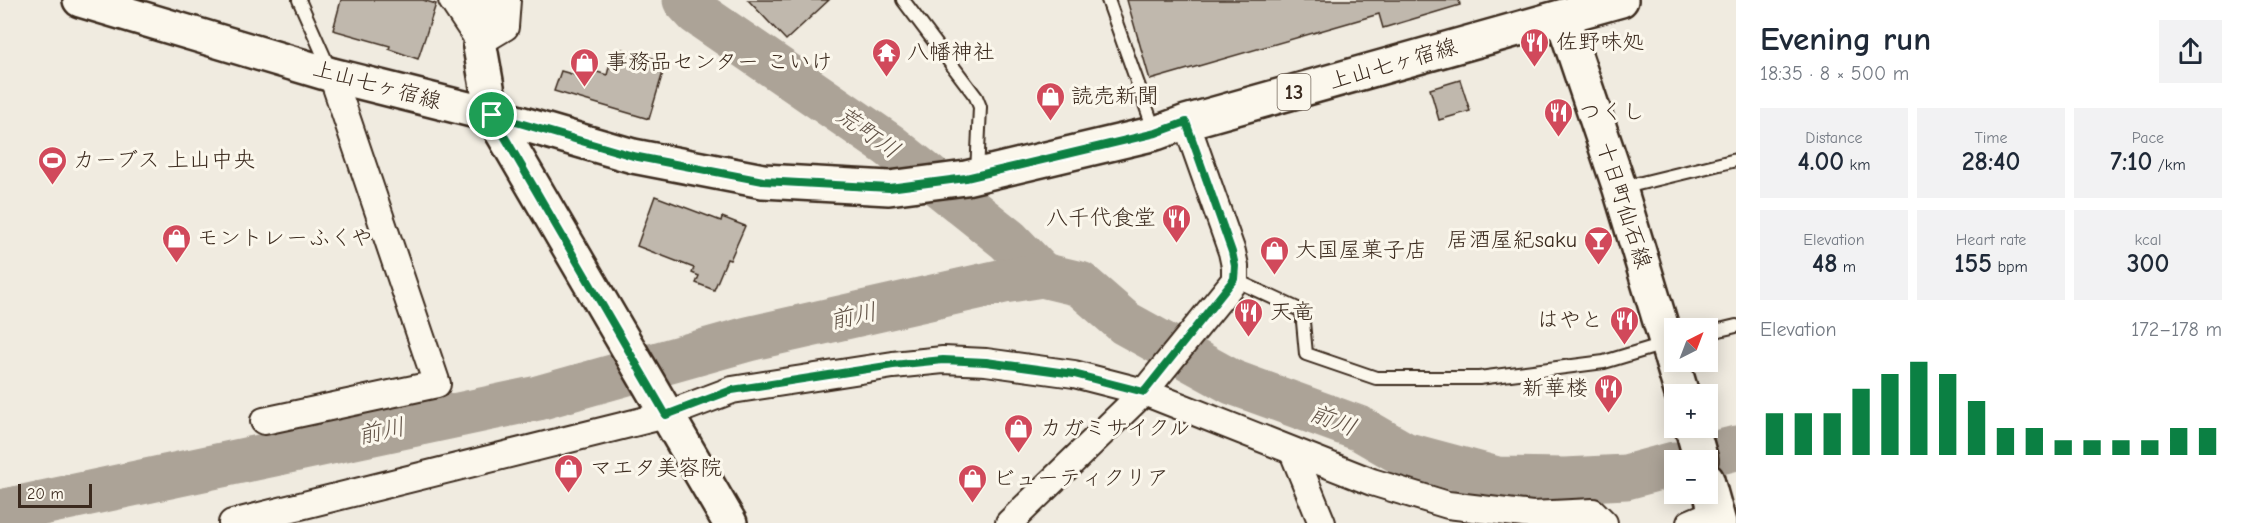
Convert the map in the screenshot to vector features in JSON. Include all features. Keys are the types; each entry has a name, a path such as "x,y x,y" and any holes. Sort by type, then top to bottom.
{"main road":[{"name":"上山七ヶ宿線","path":"80,0 332,75 492,115 633,156 752,179 889,188 971,177 1156,133 1559,9 1621,0"},
{"path":"484,0 480,42 492,115 729,523"},
{"name":"十日町仙石線","path":"1559,9 1664,321"}],"street":[{"path":"452,0 480,42 505,27 507,0"},
{"path":"264,421 437,384 332,75"},
{"path":"1009,523 1144,392 1234,279 1235,266 1232,252 1186,122"},
{"path":"242,522 732,390 893,365 943,360 986,362 1074,374 1144,392 1372,482 1448,505 1532,515 1593,512 1604,523"},
{"path":"1293,452 1322,523"}],"lane":[{"path":"299,0 332,75"},
{"path":"903,0 976,97 980,107 971,177"},
{"path":"1108,0 1156,133"},
{"path":"1620,189 1736,160"},
{"path":"1234,279 1302,311 1306,354 1376,378 1479,378 1604,362 1664,344"},
{"path":"1718,330 1736,326"}],"building":[{"path":"341,0 423,0 436,4 418,59 389,49 390,46 333,30"},
{"path":"748,0 829,0 786,40"},
{"path":"1127,0 1459,0 1460,5 1383,28 1379,14 1150,80"},
{"path":"622,49 666,62 649,119 554,91 561,71 575,75 578,66 607,75 612,56 619,58"},
{"path":"1460,80 1470,111 1439,120 1430,89"},
{"path":"655,196 721,221 722,217 745,226 730,260 727,259 714,290 696,283 699,276 692,273 694,268 637,246"}],"waterway":[{"name":"荒町川","path":"685,0 697,13 889,145 1008,240 1042,275"},
{"name":"前川","path":"0,512 538,398 748,339 1004,281 1042,275 1080,284 1125,323 1232,382 1361,429 1404,454 1497,479 1565,480 1626,477 1664,467"},
{"name":"前川","path":"1718,453 1736,448"}],"place":[{"name":"佐野味処","path":"1535,68"},
{"name":"八幡神社","path":"886,78"},
{"name":"事務品センター こいけ","path":"585,88"},
{"name":"読売新聞","path":"1050,122"},
{"name":"つくし","path":"1558,138"},
{"name":"カーブス 上山中央","path":"52,186"},
{"name":"八千代食堂","path":"1177,244"},
{"name":"モントレーふくや","path":"176,264"},
{"name":"居酒屋紀saku","path":"1598,266"},
{"name":"大国屋菓子店","path":"1274,276"},
{"name":"天竜","path":"1249,338"},
{"name":"はやと","path":"1624,346"},
{"name":"新華楼","path":"1609,414"},
{"name":"カガミサイクル","path":"1019,454"},
{"name":"マエタ美容院","path":"569,494"},
{"name":"ビューティクリア","path":"972,504"}],"route":[{"path":"492,115 633,156 763,181 889,188 966,178 1156,133 1186,122 1232,252 1235,266 1234,279 1144,392 1074,374 986,362 943,360 893,365 732,390 666,415 492,115"}]}
